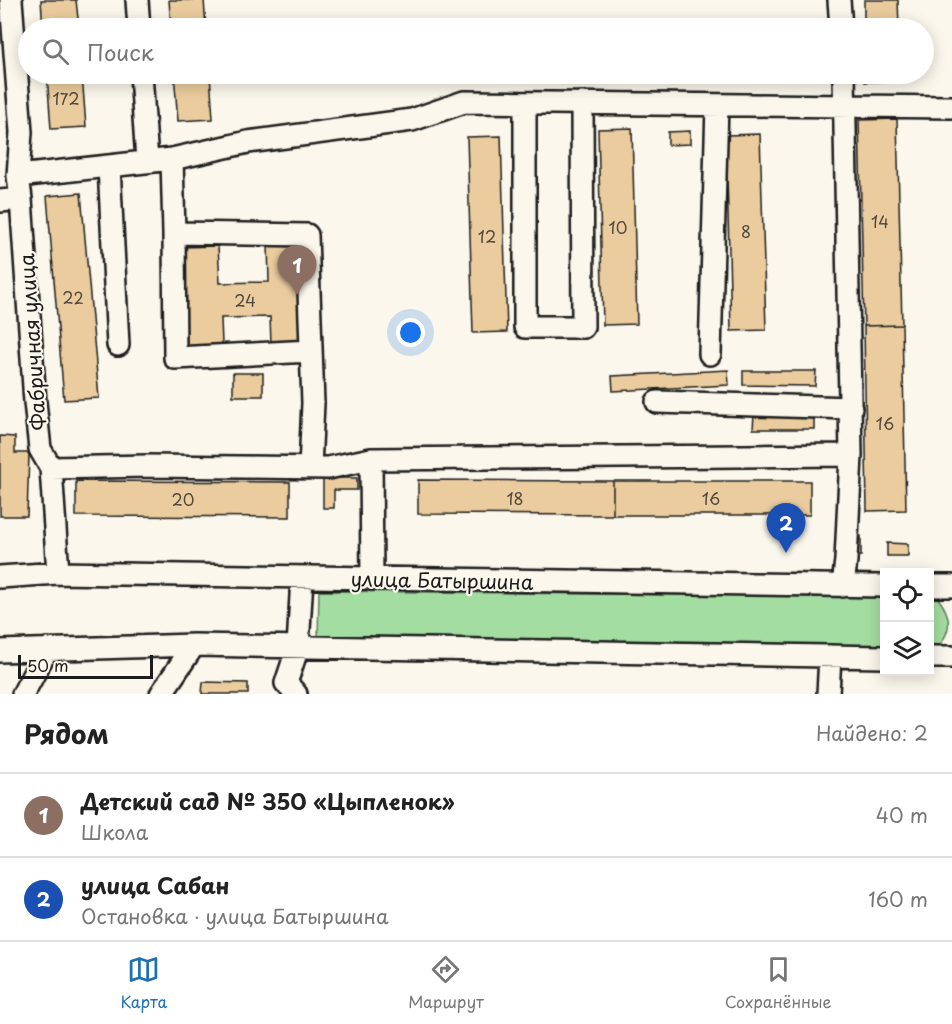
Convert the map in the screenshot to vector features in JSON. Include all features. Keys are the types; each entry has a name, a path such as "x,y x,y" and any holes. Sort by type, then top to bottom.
{"street":[{"name":"Фабричная улица","path":"11,0 21,132 18,176 40,449 51,468 58,573"},
{"path":"137,0 138,18"},
{"path":"840,0 841,18"},
{"path":"142,84 147,160"},
{"path":"843,586 852,455 845,84"},
{"path":"18,176 172,159 248,142 412,120 464,102 952,107"},
{"path":"525,103 525,327 583,327 582,103"},
{"path":"710,354 717,105"},
{"path":"172,159 175,358 311,351"},
{"path":"110,166 118,345"},
{"path":"0,201 21,199"},
{"path":"174,233 307,235 313,403 310,468"},
{"path":"657,402 851,408"},
{"path":"51,468 147,466 328,468 371,459 852,455"},
{"path":"371,459 372,579"},
{"name":"улица Батыршина","path":"0,577 58,573 880,586"},
{"path":"287,690 298,647 302,578"},
{"path":"934,586 952,586"},
{"path":"161,694 194,645"},
{"path":"0,651 194,645 880,657"},
{"path":"23,694 47,649"},
{"path":"828,694 830,656"},
{"path":"934,657 952,657"}],"green space":[{"path":"319,591 880,597 880,647 318,640"},
{"path":"934,598 938,598 948,617 948,629 938,648 934,648"}],"building":[{"path":"41,0 76,0 78,18 42,18"},
{"path":"169,0 204,0 205,18 170,18"},
{"path":"864,0 898,0 899,18 864,18"},
{"path":"48,84 83,84 86,127 51,129"},
{"path":"175,84 211,84 213,119 178,121"},
{"path":"897,119 902,325 864,326 859,120"},
{"path":"632,128 637,324 603,325 598,129"},
{"path":"690,131 690,144 668,145 668,132"},
{"path":"760,134 766,330 731,331 726,135"},
{"path":"501,136 507,332 473,333 467,137"},
{"path":"81,193 99,398 64,400 47,196"},
{"path":"303,243 306,342 271,343 270,317 221,318 222,345 187,346 183,247 218,246 220,283 269,282 268,244"},
{"path":"902,325 906,510 867,511 864,326"},
{"path":"728,370 729,385 613,391 612,376"},
{"path":"743,371 816,371 815,386 743,385"},
{"path":"233,373 263,373 263,396 233,396"},
{"path":"754,415 814,416 814,429 753,429"},
{"path":"0,436 15,437 15,453 29,453 27,516 0,516"},
{"path":"323,478 357,478 357,490 334,490 334,508 323,508"},
{"path":"418,480 613,481 613,515 418,514"},
{"path":"76,481 290,482 290,517 76,516"},
{"path":"613,481 810,481 810,515 613,515"},
{"path":"850,536 861,536 861,556 849,556"},
{"path":"887,543 908,544 908,556 887,556"},
{"path":"203,682 248,683 248,694 202,694"}],"place":[{"name":"Детский сад № 350 «Цыпленок»","path":"297,295"},
{"name":"улица Сабан","path":"786,553"}]}
